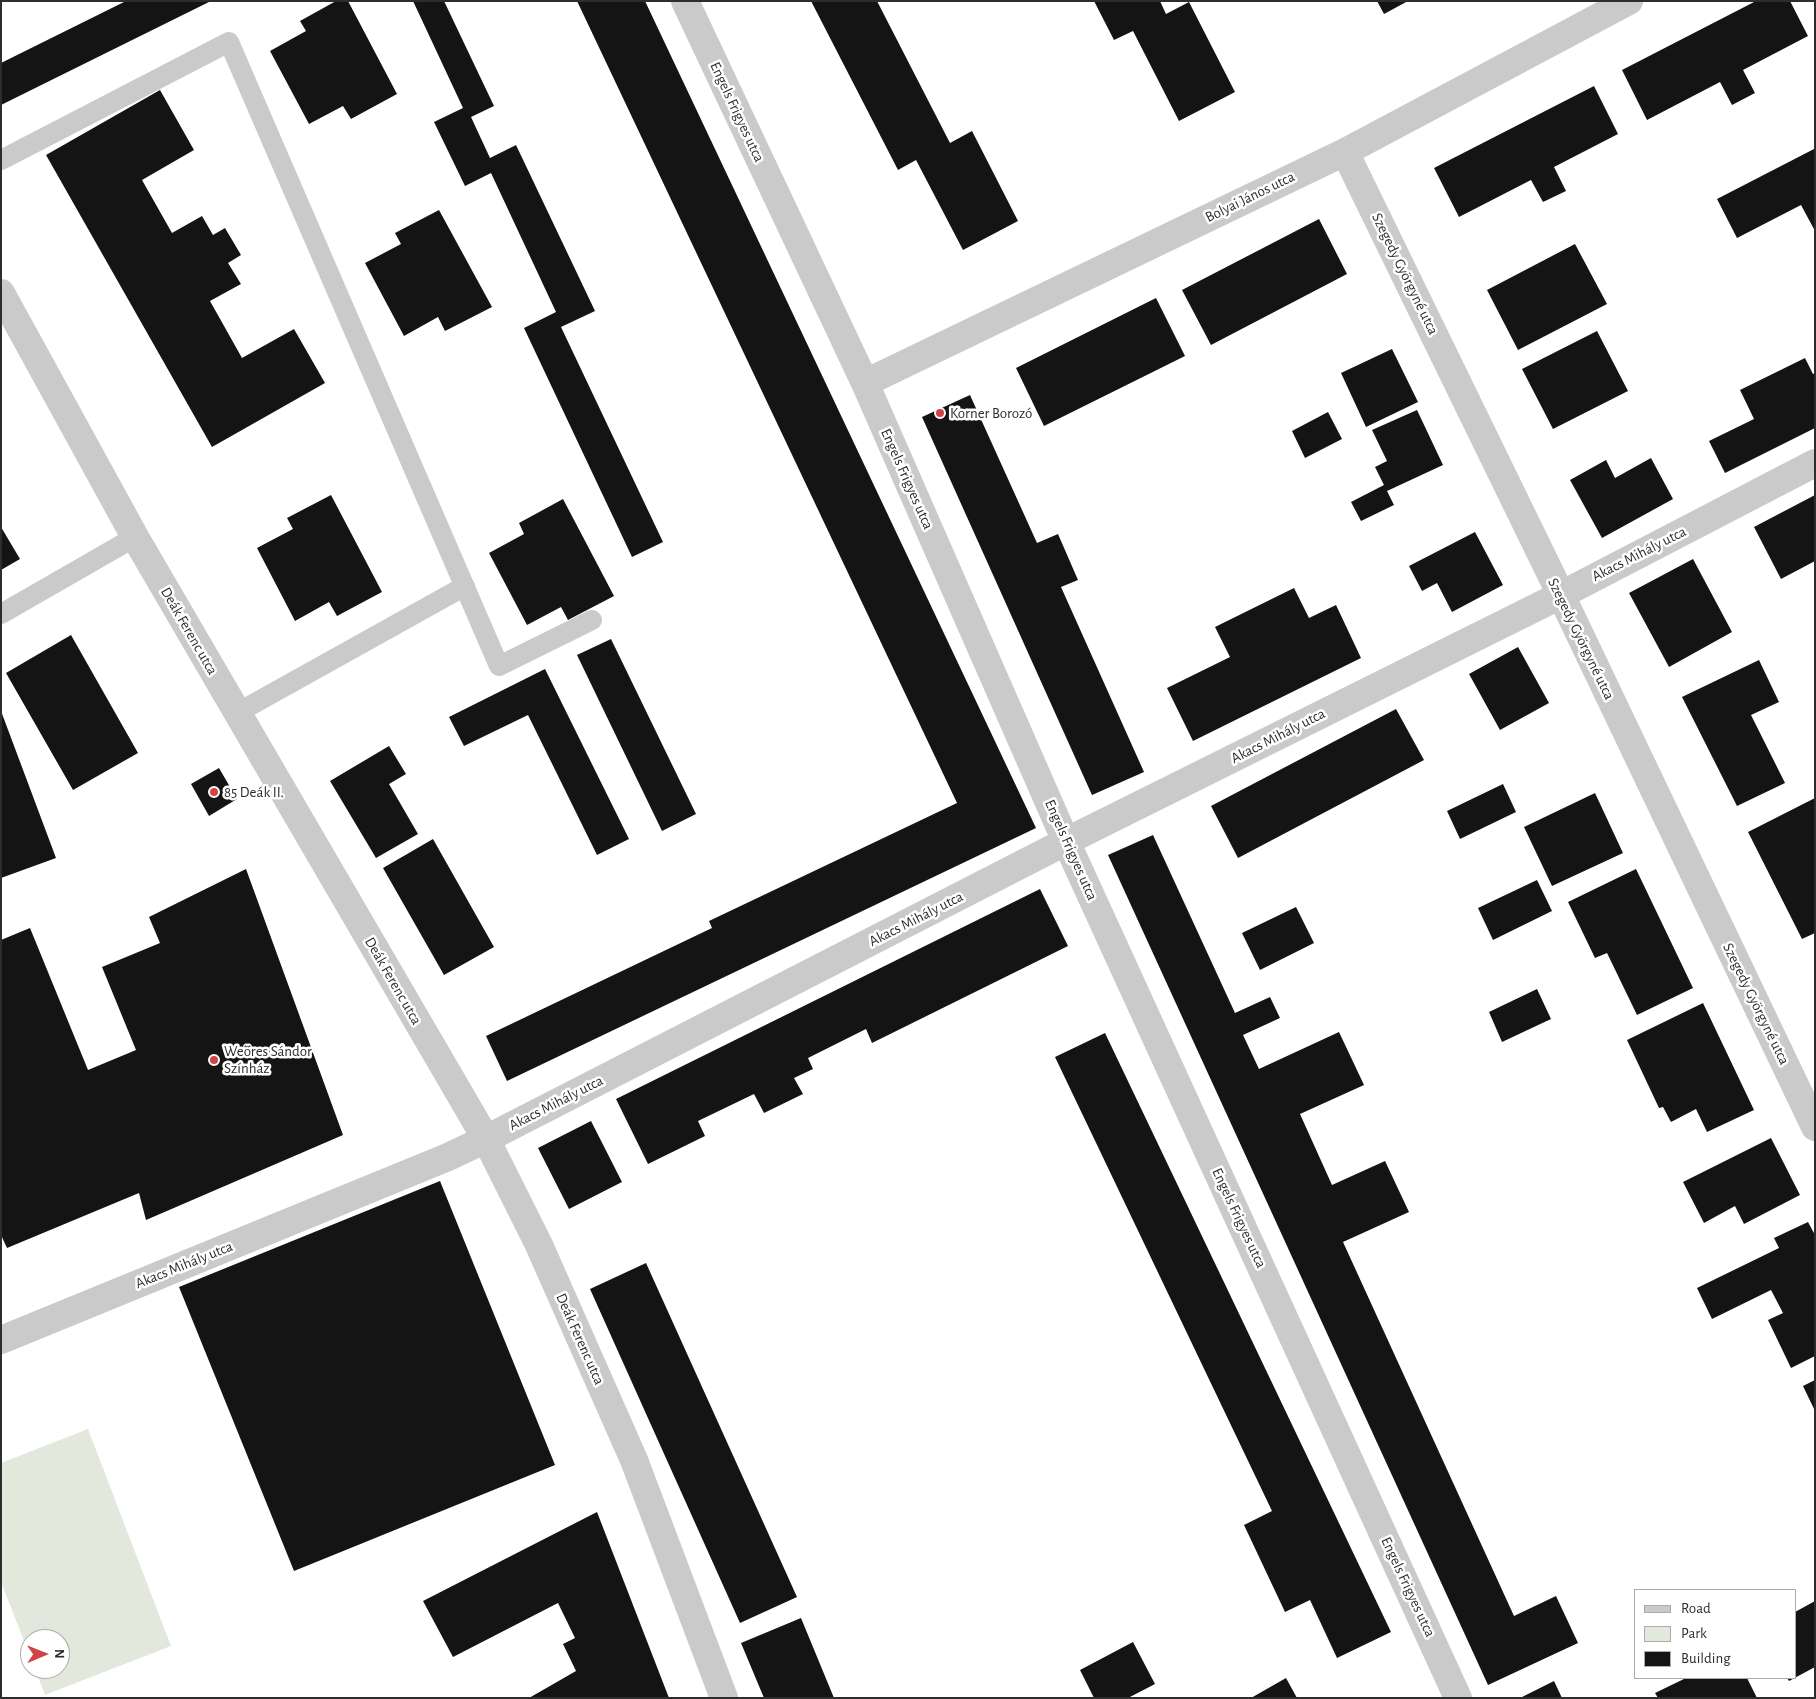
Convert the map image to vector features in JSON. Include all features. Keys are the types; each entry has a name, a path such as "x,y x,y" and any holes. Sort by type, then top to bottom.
{"street":[{"name":"Engels Frigyes utca","path":"685,1 865,383 1066,842 1458,1698"},
{"name":"Bolyai János utca","path":"865,383 1345,152 1629,1"},
{"name":"Szegedy Györgyné utca","path":"1345,152 1561,595 1815,1127"},
{"name":"Deák Ferenc utca","path":"1,294 135,537 486,1139 538,1245 634,1460 724,1698"},
{"name":"Akacs Mihály utca","path":"1,1340 448,1157 486,1139 1066,842 1561,595 1815,463"}],"lane":[{"path":"1,160 229,42 499,666 592,620"},
{"path":"1,614 135,537"},
{"path":"238,713 465,586"}],"green space":[{"path":"88,1429 171,1646 45,1695 39,1679 70,1679 70,1629 20,1630 1,1582 1,1463"}],"building":[{"path":"126,1 211,1 1,105 1,63"},
{"path":"336,1 348,1 397,94 351,119 343,106 309,124 270,51 306,31 300,21"},
{"path":"413,1 444,1 494,106 471,117 490,158 516,145 595,311 561,327 663,542 632,557 524,328 556,312 491,173 465,186 434,122 463,108"},
{"path":"577,1 645,1 1036,828 507,1081 486,1036 712,928 709,921 957,803"},
{"path":"811,1 877,1 950,143 972,131 1018,221 963,250 916,160 898,170"},
{"path":"1094,1 1160,1 1166,14 1189,2 1235,92 1179,121 1133,31 1114,40"},
{"path":"1377,1 1408,1 1384,14"},
{"path":"1756,1 1790,1 1808,36 1743,70 1755,93 1732,105 1720,82 1647,120 1622,70"},
{"path":"1594,86 1618,134 1554,167 1566,191 1543,202 1531,180 1459,217 1434,168"},
{"path":"160,90 194,150 142,180 172,233 202,216 213,235 225,228 241,255 228,263 241,284 210,301 242,358 294,329 325,383 212,447 46,155"},
{"path":"1814,149 1815,231 1801,205 1737,238 1717,199"},
{"path":"439,210 492,307 445,331 438,317 404,336 365,263 401,244 395,233"},
{"path":"1319,219 1347,274 1211,345 1182,290"},
{"path":"1575,244 1607,304 1518,350 1487,290"},
{"path":"1156,298 1185,356 1044,426 1016,368"},
{"path":"1597,331 1628,391 1553,429 1522,369"},
{"path":"1392,349 1418,402 1366,427 1341,373"},
{"path":"1805,358 1813,374 1815,373 1815,428 1725,473 1709,441 1754,419 1740,390"},
{"path":"970,395 1037,543 1058,534 1078,580 1061,587 1144,772 1092,795 922,417"},
{"path":"1417,410 1443,465 1387,491 1394,505 1361,521 1351,502 1384,485 1375,467 1387,461 1372,430"},
{"path":"1328,412 1342,439 1305,458 1292,431"},
{"path":"1651,458 1673,499 1602,538 1570,480 1606,460 1615,478"},
{"path":"331,495 382,592 337,616 329,602 295,621 257,548 293,529 287,518"},
{"path":"1815,495 1815,561 1781,579 1754,527"},
{"path":"563,499 614,596 568,620 561,607 527,625 489,553 524,534 519,523"},
{"path":"1,527 20,559 1,570"},
{"path":"1475,532 1503,585 1452,612 1437,583 1422,591 1409,566"},
{"path":"1693,559 1732,632 1669,667 1629,593"},
{"path":"1294,588 1309,618 1336,605 1361,658 1193,741 1167,688 1230,657 1215,627"},
{"path":"71,635 138,753 73,790 6,673"},
{"path":"611,639 696,814 662,831 577,655"},
{"path":"1518,647 1549,703 1500,730 1469,674"},
{"path":"1759,660 1779,702 1751,715 1785,783 1737,806 1682,697"},
{"path":"545,669 629,839 597,855 528,715 464,746 449,717"},
{"path":"1396,709 1424,760 1238,858 1211,806"},
{"path":"1,711 56,858 1,878"},
{"path":"389,746 406,774 389,784 418,834 376,858 330,781"},
{"name":"85 Deák II.","path":"219,768 237,799 209,816 191,784"},
{"path":"1503,784 1516,812 1460,839 1447,811"},
{"path":"1595,793 1623,853 1552,886 1524,827"},
{"path":"1815,798 1815,933 1802,939 1748,832"},
{"path":"1153,835 1235,1013 1270,997 1280,1018 1243,1035 1259,1069 1339,1032 1364,1085 1300,1114 1332,1185 1385,1161 1409,1212 1343,1242 1514,1616 1556,1596 1578,1643 1488,1685 1108,855"},
{"path":"433,839 494,947 444,975 383,868"},
{"name":"Weöres Sándor Színház","path":"246,869 343,1135 146,1220 139,1193 7,1248 1,1235 1,940 30,928 88,1070 136,1050 102,967 160,943 149,917"},
{"path":"1636,869 1693,988 1637,1015 1607,953 1595,958 1568,902"},
{"path":"1537,880 1552,911 1493,940 1478,908"},
{"path":"1040,889 1068,946 872,1043 866,1029 808,1058 813,1069 794,1078 803,1094 764,1113 754,1094 698,1121 705,1136 648,1164 616,1099"},
{"path":"1296,907 1314,943 1260,970 1242,933"},
{"path":"1537,989 1551,1019 1502,1042 1489,1012"},
{"path":"1703,1003 1754,1110 1707,1132 1696,1109 1671,1122 1663,1107 1659,1108 1627,1040"},
{"path":"1105,1033 1391,1632 1337,1658 1310,1600 1285,1612 1244,1525 1272,1511 1055,1057"},
{"path":"591,1121 622,1182 569,1209 538,1148"},
{"path":"1771,1138 1800,1195 1744,1224 1735,1206 1704,1223 1683,1182"},
{"path":"440,1181 555,1465 294,1571 179,1287"},
{"path":"1808,1222 1815,1235 1815,1356 1791,1368 1768,1320 1783,1313 1771,1290 1712,1319 1697,1288 1779,1248 1774,1238"},
{"path":"646,1263 797,1597 740,1623 590,1289"},
{"path":"1815,1380 1815,1411 1803,1386"},
{"path":"597,1512 669,1698 529,1698 576,1671 563,1644 575,1638 558,1603 453,1657 423,1601"},
{"path":"1815,1601 1815,1667 1796,1677 1796,1611"},
{"path":"801,1618 834,1698 764,1698 741,1643"},
{"path":"1133,1642 1155,1684 1128,1698 1094,1698 1080,1670"},
{"path":"1286,1678 1297,1698 1251,1698"},
{"path":"1684,1679 1748,1679 1757,1698 1658,1698 1655,1693"},
{"path":"1554,1681 1562,1698 1520,1698"}],"place":[{"name":"Korner Borozó","path":"940,413"},
{"name":"85 Deák II.","path":"214,792"},
{"name":"Weöres Sándor Színház","path":"214,1060"}]}
